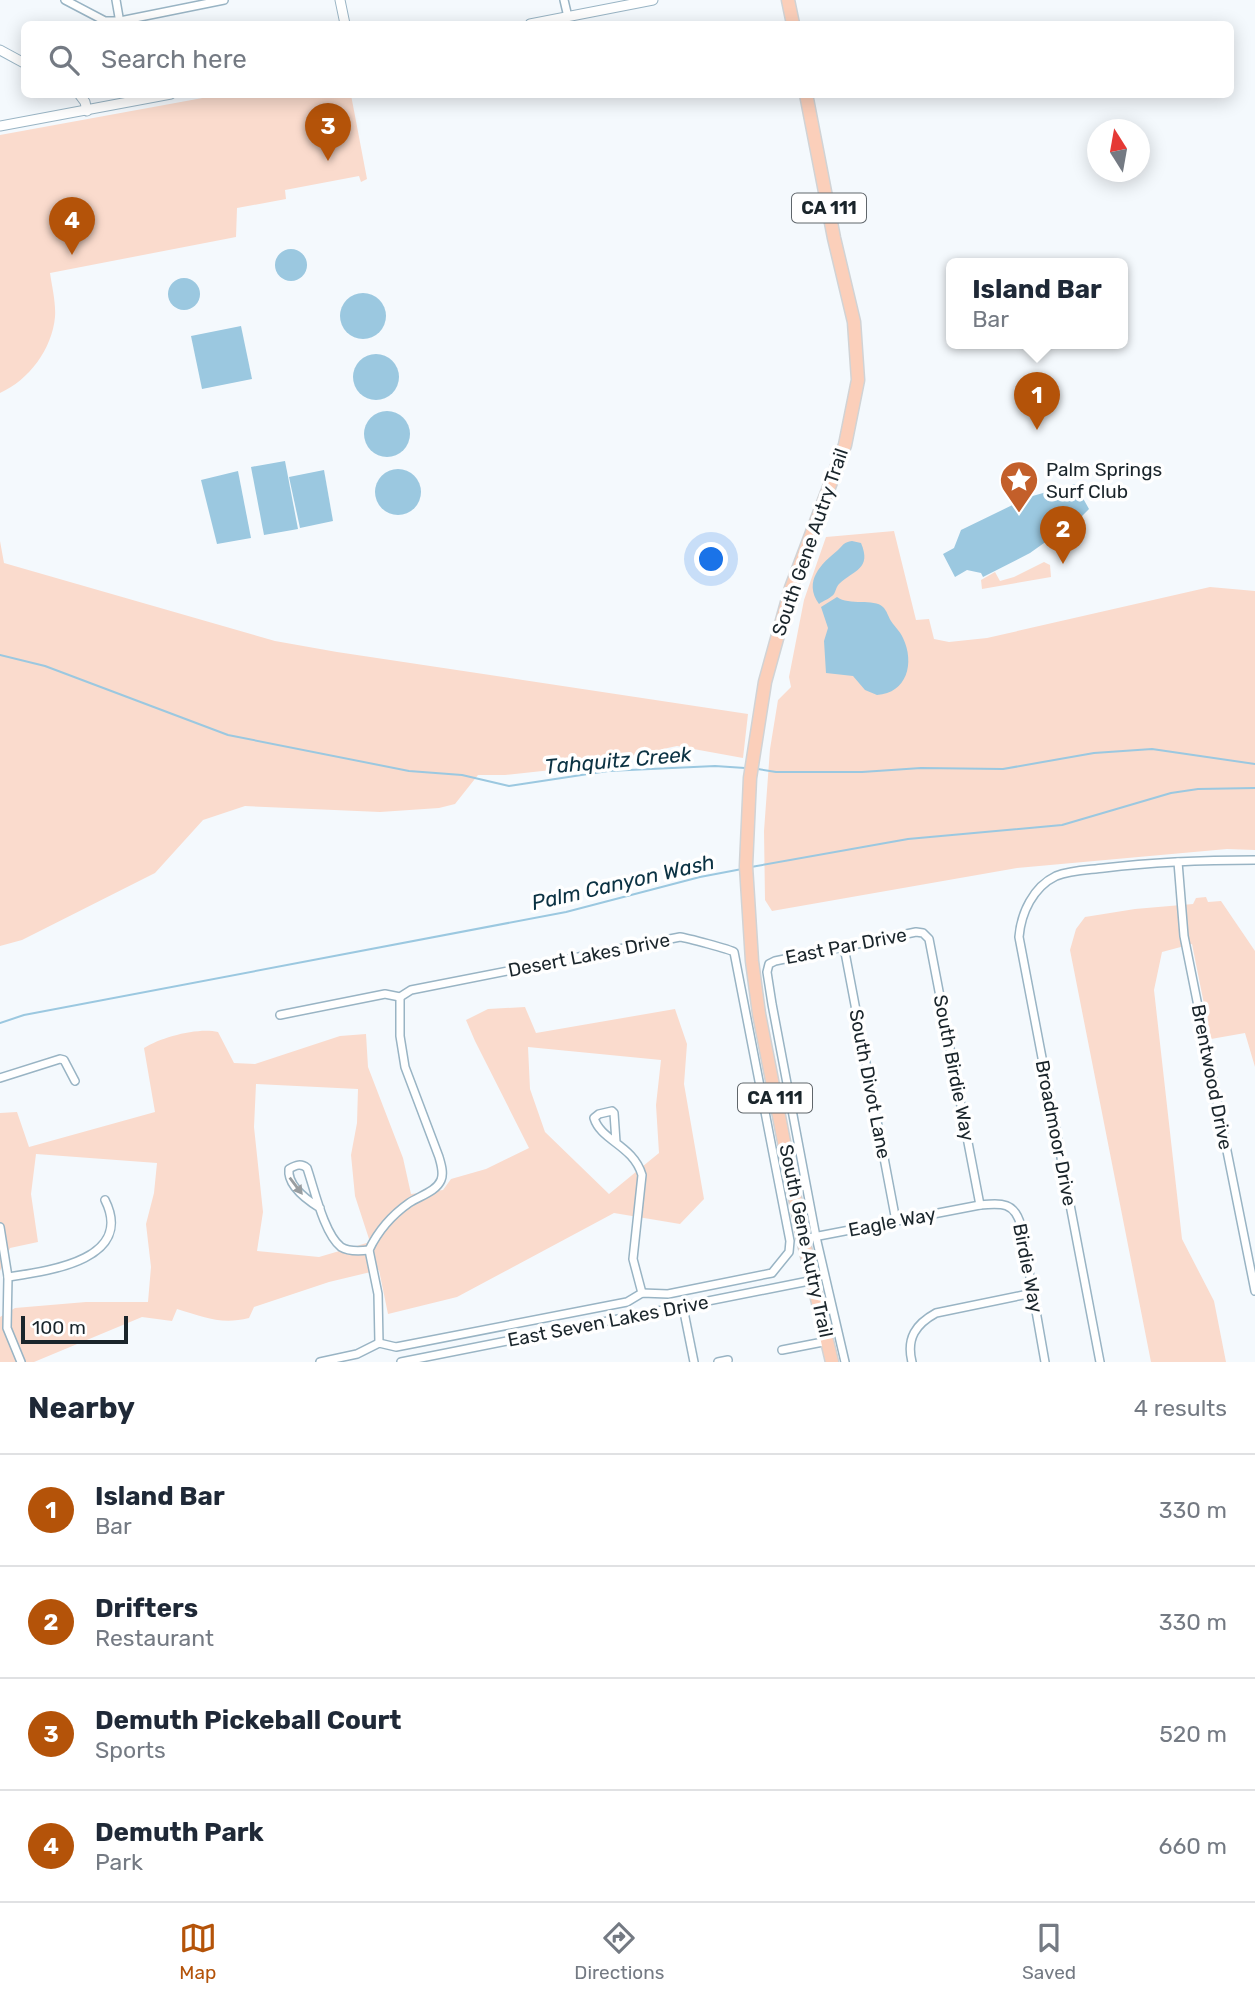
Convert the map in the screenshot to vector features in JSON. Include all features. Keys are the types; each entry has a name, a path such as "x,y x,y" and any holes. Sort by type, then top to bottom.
{"main road":[{"path":"788,0 792,21"},
{"name":"South Gene Autry Trail","path":"807,98 834,238 854,322 858,380 845,445 791,588 765,682 758,714 746,828 748,913 759,1014 810,1238 814,1280 832,1362"}],"street":[{"path":"65,0 105,21"},
{"path":"116,0 120,21"},
{"path":"128,21 203,2 223,0"},
{"path":"340,0 344,21"},
{"path":"564,0 568,17"},
{"path":"546,21 653,0"},
{"path":"0,50 21,61"},
{"path":"82,98 87,111"},
{"path":"0,126 87,111 136,98"},
{"path":"1178,862 1255,860"},
{"name":"Broadmoor Drive","path":"1100,1362 1018,937 1020,923 1037,891 1056,876 1111,867 1178,862"},
{"name":"Brentwood Drive","path":"1178,862 1184,936 1255,1291"},
{"name":"East Par Drive","path":"769,964 916,932 923,933"},
{"name":"South Birdie Way","path":"923,933 929,939 981,1205"},
{"name":"Desert Lakes Drive","path":"280,1015 385,994 400,997 411,990 680,937 713,947 731,949 734,952 790,1241 789,1252 772,1273 668,1294 642,1293 627,1301 396,1347 379,1343 357,1354 320,1362"},
{"name":"South Divot Lane","path":"844,947 896,1222"},
{"name":"South Gene Autry Trail","path":"769,964 767,972 810,1238 845,1362"},
{"path":"379,1343 378,1294 369,1250 384,1225 409,1203 435,1188 441,1181 442,1172 400,1047 400,997"},
{"path":"0,1078 60,1059 64,1060 75,1081"},
{"path":"617,1142 638,1163 642,1175 633,1259 642,1293"},
{"path":"320,1208 308,1200 290,1180 289,1169 296,1165 307,1168 320,1208 342,1247 353,1251 369,1250"},
{"path":"8,1277 76,1263 106,1244 111,1227 111,1213 105,1200"},
{"name":"Eagle Way","path":"810,1238 981,1205"},
{"name":"Birdie Way","path":"981,1205 1008,1205 1018,1215 1045,1362"},
{"path":"0,1227 8,1277 3,1311 9,1336 21,1362"},
{"name":"East Seven Lakes Drive","path":"401,1362 814,1280"},
{"path":"912,1362 910,1339 917,1326 926,1318 936,1313 1033,1293"},
{"path":"683,1307 694,1362"},
{"path":"782,1350 828,1341"},
{"path":"718,1362 729,1360"}],"shaded area":[{"path":"203,98 352,98 367,179 361,182 359,176 285,190 286,199 237,208 236,237 50,273 55,317 49,341 29,372 0,393 0,135"},
{"path":"894,531 916,620 929,619 934,639 949,642 987,638 1210,587 1255,591 1255,850 1227,849 1017,868 772,911 765,900 764,831 770,749 778,700 791,687 789,677 804,600 826,537"},
{"path":"0,541 4,563 275,641 748,714 743,758 677,746 579,767 505,775 478,775 455,804 439,808 380,812 245,806 203,820 155,873 22,940 0,946"},
{"path":"1044,562 1050,565 1051,577 982,589 981,580 995,572 1000,581"},
{"path":"1206,897 1208,902 1221,901 1255,951 1255,1067 1245,1033 1211,1039 1192,944 1162,952 1154,990 1182,1239 1214,1301 1226,1362 1151,1362 1070,950 1076,929 1085,917 1193,904 1196,898"},
{"path":"525,1007 536,1033 675,1009 687,1044 684,1084 704,1199 680,1224 614,1213 457,1297 388,1314 379,1270 329,1282 254,1307 249,1318 221,1320 177,1309 172,1321 142,1317 34,1362 0,1362 0,1317 15,1308 86,1302 148,1302 151,1267 146,1224 154,1193 157,1163 36,1154 31,1194 38,1242 10,1248 0,1271 0,1113 17,1112 29,1147 155,1112 144,1048 170,1037 191,1032 218,1032 234,1063 255,1064 340,1036 366,1034 368,1067 403,1158 411,1194 443,1190 451,1179 486,1169 529,1148 466,1020 488,1009","holes":["528,1047 661,1060 656,1105 659,1153 609,1194 545,1132 530,1089","256,1084 358,1089 357,1123 351,1155 355,1196 370,1242 319,1257 257,1251 263,1212 254,1127"]}],"water":[{"path":"291,249 302,254 307,265 302,276 291,281 280,276 275,265 280,254"},
{"path":"184,278 195,283 200,294 195,305 184,310 173,305 168,294 173,283"},
{"path":"363,293 379,300 386,316 379,332 363,339 347,332 340,316 347,300"},
{"path":"241,326 252,379 202,389 191,336"},
{"path":"376,354 392,361 399,377 392,393 376,400 360,393 353,377 360,361"},
{"path":"387,411 403,418 410,434 403,450 387,457 371,450 364,434 371,418"},
{"path":"285,461 298,529 264,535 251,467"},
{"path":"398,469 414,476 421,492 414,508 398,515 382,508 375,492 382,476"},
{"path":"324,470 333,521 300,528 289,477"},
{"path":"238,471 251,538 217,544 201,480"},
{"path":"1075,484 1089,509 1082,516 1030,553 983,577 981,573 967,570 955,577 943,554 954,548 961,530 1029,497"},
{"path":"852,541 861,543 864,552 863,564 839,584 833,595 819,604 813,588 816,574 843,545"},
{"path":"837,597 848,601 879,604 900,633 907,648 908,666 902,683 895,689 877,695 865,690 853,676 826,673 824,641 828,628 821,607"}],"waterway":[{"name":"Tahquitz Creek","path":"0,655 45,666 228,735 409,771 462,775 509,786 608,771 715,766 745,768"},
{"name":"Tahquitz Creek","path":"758,769 776,772 1003,769 1094,753 1152,749 1255,764"},
{"name":"Palm Canyon Wash","path":"751,867 908,839 1062,825 1171,793 1198,789 1255,788"},
{"name":"Palm Canyon Wash","path":"0,1023 24,1015 566,912 700,877 742,869"}],"place":[{"name":"Demuth Pickeball Court","path":"328,161"},
{"name":"Demuth Park","path":"72,255"},
{"name":"Island Bar","path":"1037,430"},
{"name":"Palm Springs Surf Club","path":"1019,514"},
{"name":"Drifters","path":"1063,564"}]}
